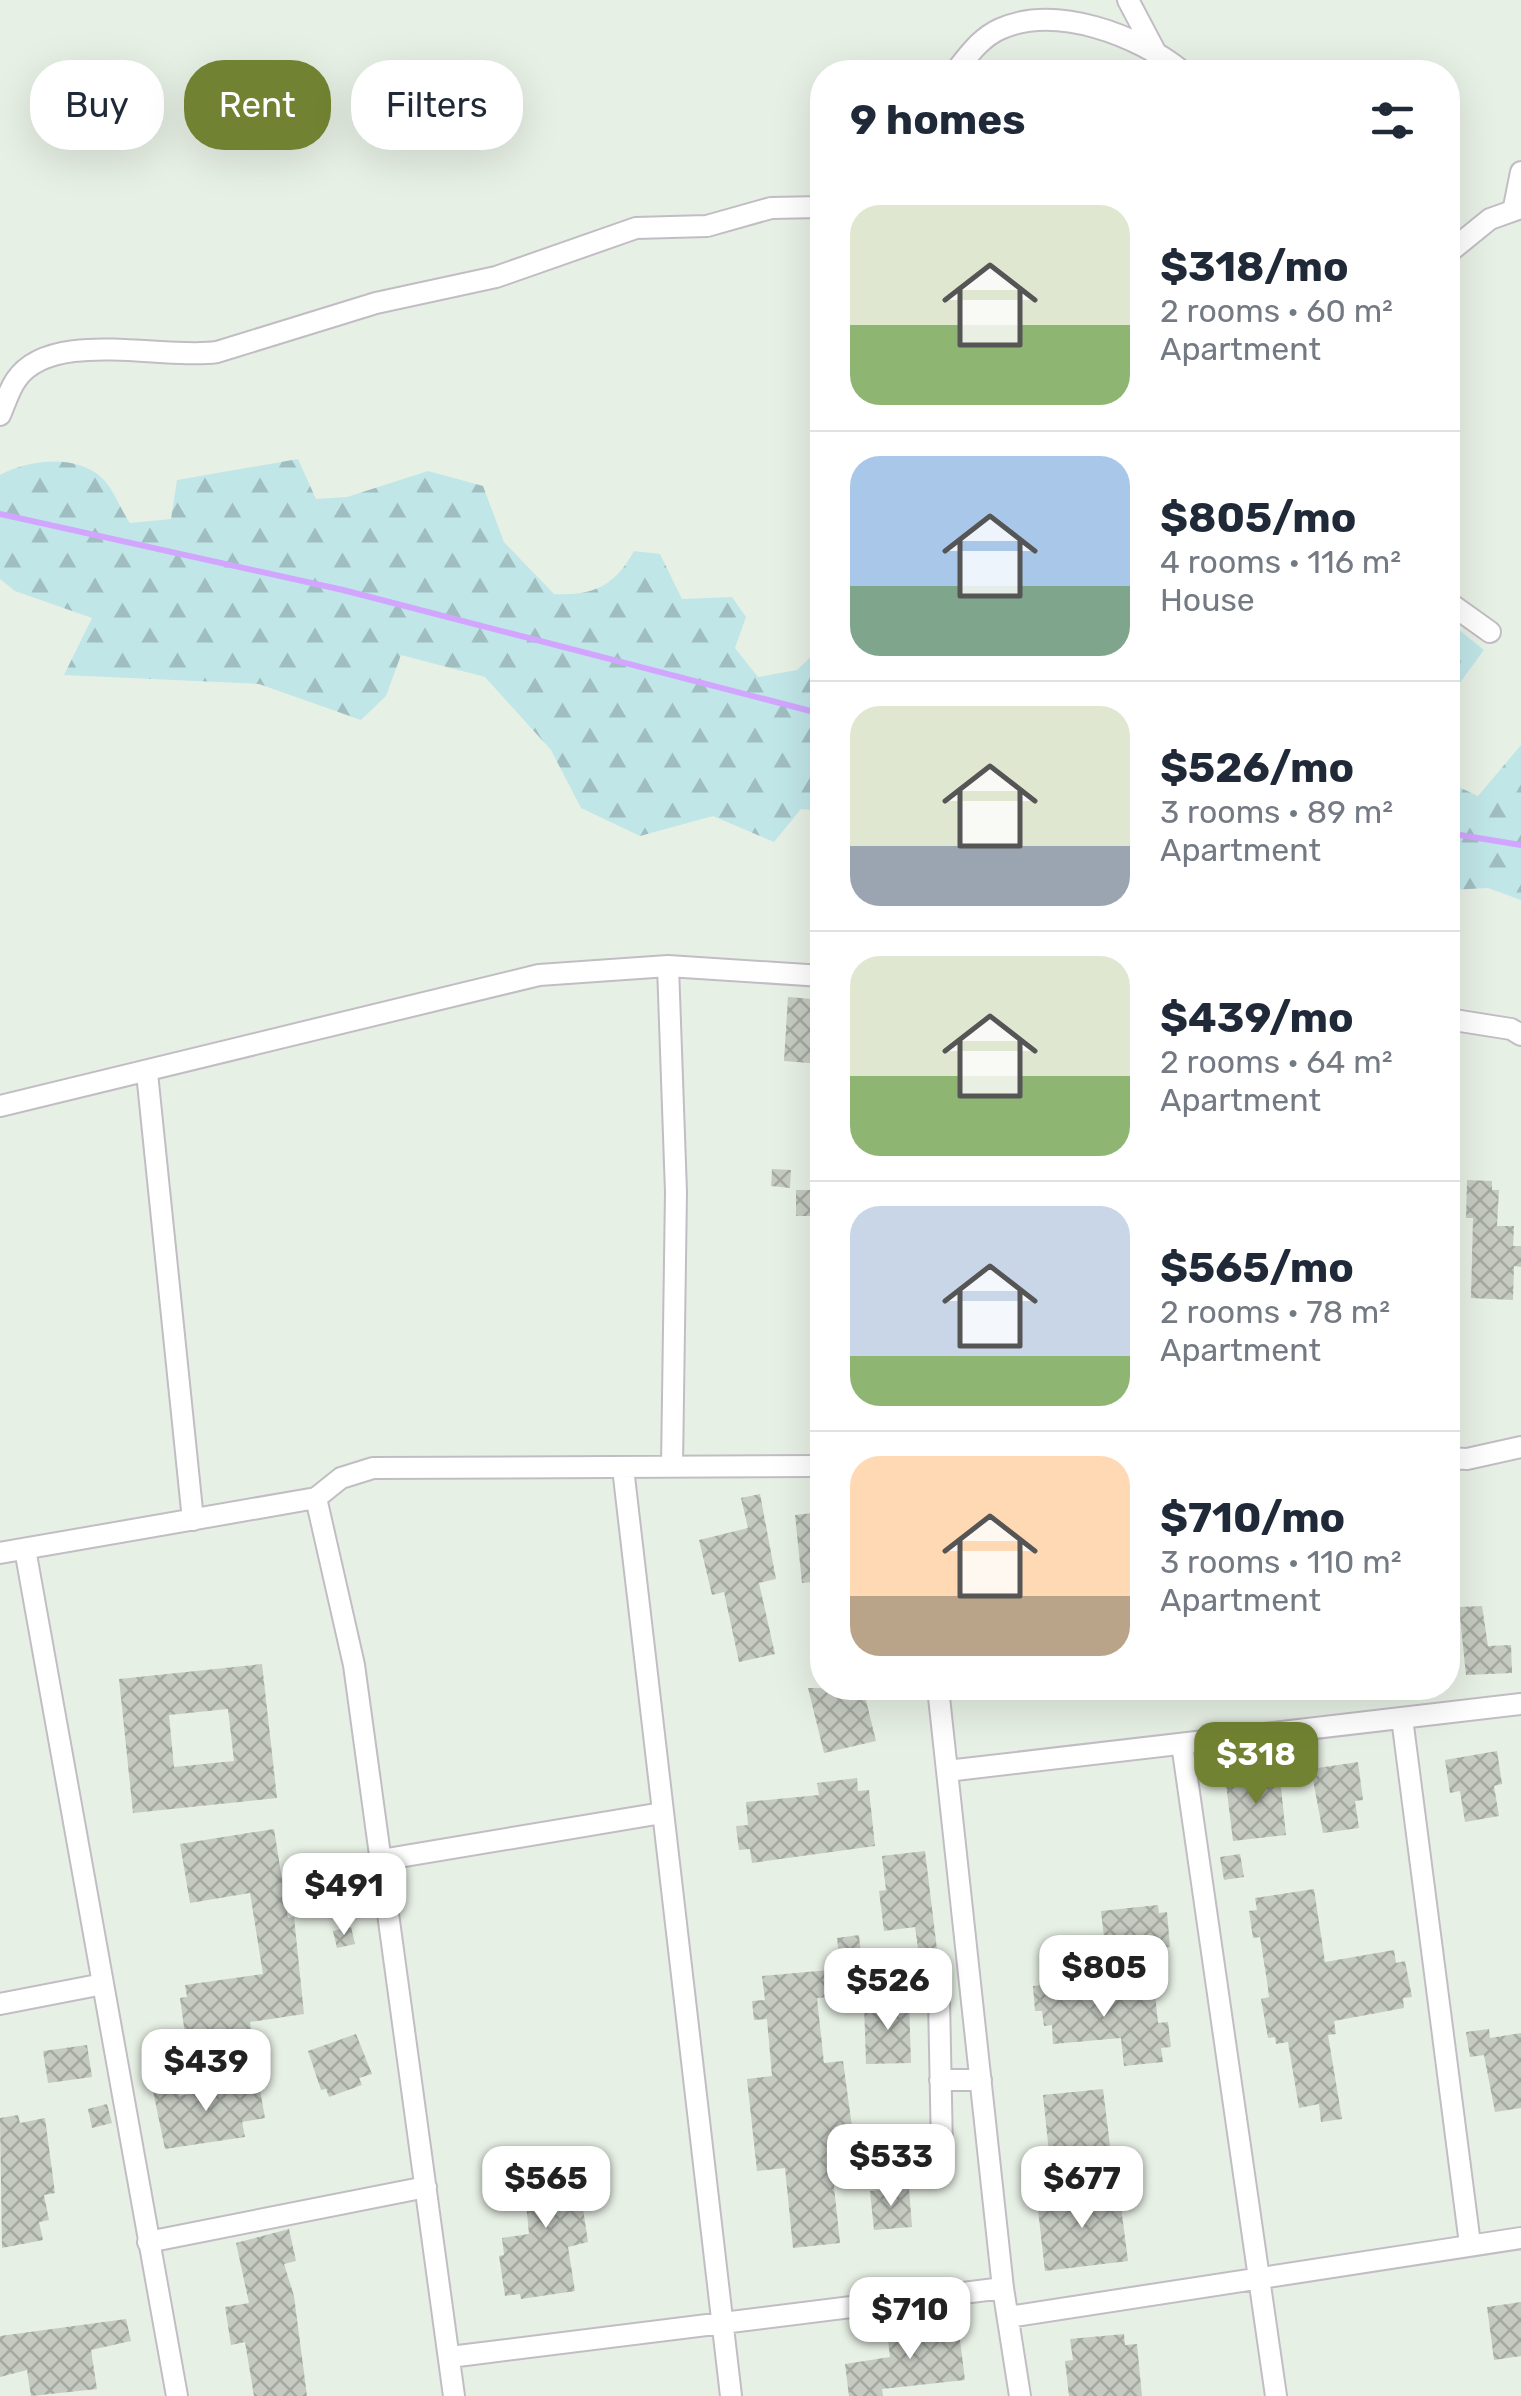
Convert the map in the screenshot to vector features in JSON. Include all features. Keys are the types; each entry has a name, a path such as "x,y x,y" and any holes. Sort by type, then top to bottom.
{"street":[{"path":"1128,0 1158,56"},
{"path":"966,60 988,36 1029,22 1097,29 1164,60"},
{"path":"1460,243 1490,218 1518,208 1521,172"},
{"path":"0,415 16,378 56,352 80,349 192,356 217,352 376,303 496,278 636,228 707,226 771,208 810,206"},
{"path":"1460,611 1490,632"},
{"path":"0,1106 539,975 668,966 810,975"},
{"path":"668,966 676,1192 672,1466"},
{"path":"1460,1021 1511,1029 1521,1035"},
{"path":"147,1073 193,1520"},
{"path":"1460,1459 1521,1448"},
{"path":"0,1553 316,1498 340,1478 373,1468 810,1466"},
{"path":"623,1468 731,2396"},
{"path":"316,1498 354,1666 454,2396"},
{"path":"25,1549 177,2396"},
{"path":"939,1700 1003,2288 1020,2396"},
{"path":"948,1771 1521,1704"},
{"path":"1402,1718 1470,2244"},
{"path":"1182,1744 1276,2396"},
{"path":"381,1860 662,1813"},
{"path":"0,2004 102,1984"},
{"path":"938,1999 942,2149"},
{"path":"939,2047 976,2041"},
{"path":"940,2080 981,2080"},
{"path":"148,2242 426,2186"},
{"path":"1008,2318 1521,2238"},
{"path":"450,2356 1003,2288"}],"green space":[{"path":"298,459 316,499 347,497 428,471 483,486 504,542 554,594 591,591 611,581 634,551 660,554 682,599 732,597 746,617 735,648 758,677 797,670 810,658 810,810 801,809 774,842 713,816 640,836 581,808 551,750 485,677 401,655 386,696 361,720 259,684 64,675 92,618 15,591 0,579 0,475 39,462 82,466 105,481 130,523 171,519 177,480"},
{"path":"1460,631 1484,650 1460,683"},
{"path":"1521,745 1521,900 1488,888 1460,889 1460,788 1478,796"}],"building":[{"path":"788,997 810,999 810,1063 784,1061"},
{"path":"772,1169 791,1170 790,1188 771,1186"},
{"path":"1467,1180 1492,1181 1492,1190 1499,1190 1497,1226 1514,1226 1513,1246 1521,1246 1521,1267 1514,1266 1513,1300 1471,1298 1473,1218 1466,1218"},
{"path":"796,1190 810,1190 810,1216 796,1216"},
{"path":"760,1494 776,1579 759,1583 775,1654 739,1662 724,1592 712,1595 699,1540 748,1528 741,1498"},
{"path":"810,1513 810,1582 802,1583 795,1515"},
{"path":"1482,1606 1488,1646 1511,1645 1512,1673 1466,1675 1460,1607"},
{"path":"262,1664 277,1798 133,1813 119,1679","holes":["228,1709 234,1761 174,1767 169,1715"]},
{"path":"811,1700 866,1700 876,1741 824,1753"},
{"path":"1497,1751 1502,1784 1494,1786 1499,1816 1465,1822 1460,1791 1450,1793 1445,1760"},
{"path":"1358,1762 1363,1800 1355,1801 1359,1828 1323,1833 1311,1769"},
{"path":"1268,1771 1268,1779 1280,1778 1286,1835 1233,1841 1226,1784 1235,1783 1234,1774"},
{"path":"857,1778 858,1791 869,1790 875,1846 752,1863 750,1849 739,1850 736,1826 748,1825 746,1802 819,1795 817,1783"},
{"path":"274,1829 288,1918 294,1917 304,2014 250,2022 251,2031 192,2039 191,2033 185,2034 180,1998 187,1997 185,1985 263,1974 250,1893 190,1903 180,1844"},
{"path":"925,1851 940,1974 922,1976 915,1927 884,1931 879,1891 886,1890 882,1856"},
{"path":"1240,1854 1244,1877 1224,1880 1220,1857"},
{"path":"1314,1889 1325,1962 1394,1950 1396,1963 1405,1961 1412,1997 1403,1998 1404,2008 1334,2021 1336,2034 1328,2035 1342,2119 1321,2122 1319,2104 1299,2108 1288,2042 1276,2044 1275,2037 1268,2038 1261,1999 1269,1997 1268,1988 1260,1937 1253,1938 1249,1911 1257,1910 1255,1898"},
{"path":"1158,1905 1159,1913 1167,1912 1170,1947 1162,1948 1164,1958 1107,1964 1101,1911"},
{"path":"351,1927 355,1944 337,1948 333,1931"},
{"path":"859,1935 865,1994 817,1998 824,2063 843,2061 856,2156 831,2159 840,2243 793,2248 785,2168 757,2171 747,2079 772,2076 767,2019 754,2020 752,2001 765,2000 762,1976 841,1969 837,1938"},
{"path":"1096,1981 1098,2001 1155,1994 1158,2023 1168,2022 1171,2047 1161,2048 1163,2062 1124,2066 1121,2038 1053,2044 1052,2025 1044,2026 1042,2011 1035,2011 1033,1986"},
{"path":"909,2002 911,2063 866,2064 864,2003"},
{"path":"1489,2029 1490,2038 1521,2033 1521,2108 1495,2112 1484,2055 1470,2057 1466,2032"},
{"path":"356,2034 372,2074 359,2078 362,2085 329,2097 326,2089 321,2090 308,2051"},
{"path":"87,2045 92,2077 48,2083 43,2051"},
{"path":"235,2077 238,2094 260,2090 265,2118 242,2122 245,2137 165,2149 153,2091 177,2085 179,2096 212,2089 210,2082"},
{"path":"1103,2089 1110,2146 1049,2153 1043,2095"},
{"path":"107,2104 112,2123 92,2128 88,2109"},
{"path":"18,2115 20,2123 45,2118 55,2193 44,2195 49,2220 39,2222 43,2240 2,2248 0,2118"},
{"path":"575,2155 588,2242 568,2247 575,2291 521,2299 520,2294 505,2296 499,2256 504,2255 502,2238 529,2234 522,2161"},
{"path":"909,2188 912,2227 874,2230 870,2191"},
{"path":"1119,2191 1128,2261 1045,2271 1037,2201"},
{"path":"289,2229 296,2261 284,2264 294,2296 307,2396 254,2396 245,2342 231,2345 225,2307 249,2303 236,2243"},
{"path":"1521,2302 1521,2356 1494,2360 1487,2307"},
{"path":"126,2319 131,2341 91,2350 97,2389 31,2396 27,2370 0,2377 0,2336"},
{"path":"958,2324 965,2380 882,2389 883,2396 849,2396 845,2364 890,2357 887,2332"},
{"path":"1124,2334 1125,2345 1137,2344 1142,2396 1069,2396 1065,2361 1073,2360 1070,2339"}],"waterway":[{"path":"0,514 343,590 810,711"},
{"path":"1460,835 1521,845"}]}
